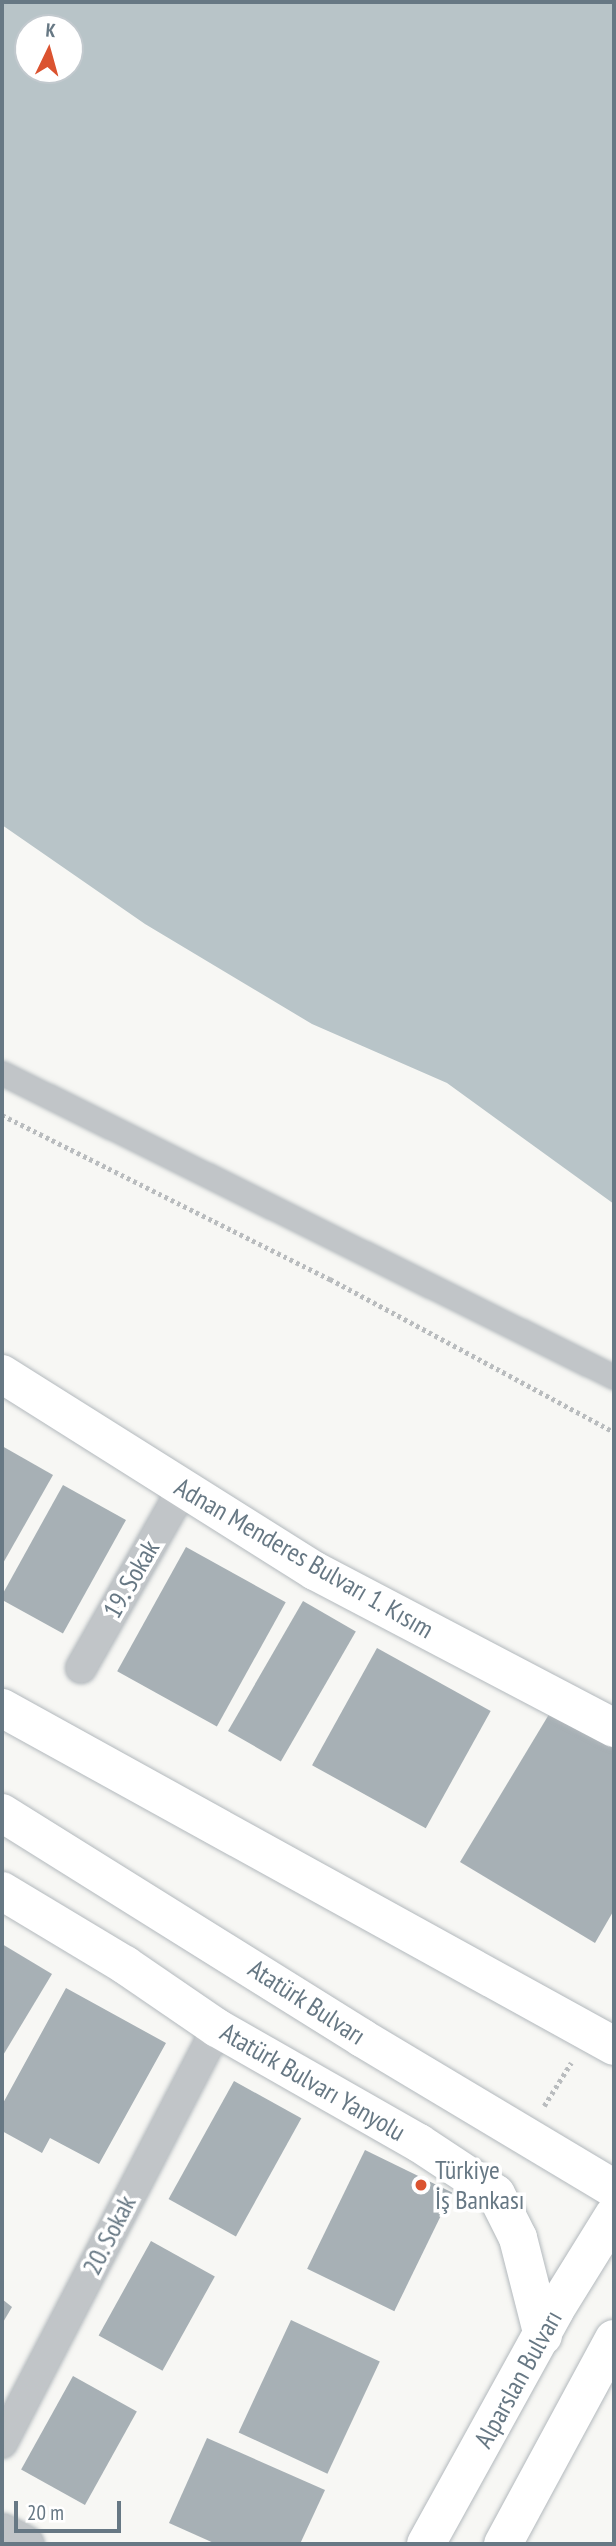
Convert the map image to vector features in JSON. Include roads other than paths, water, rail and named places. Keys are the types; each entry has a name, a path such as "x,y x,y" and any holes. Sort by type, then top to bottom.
{"main road":[{"name":"Adnan Menderes Bulvarı 1. Kısım","path":"2,1374 182,1490 315,1571 614,1728"},
{"path":"2,1708 614,2046"},
{"name":"Atatürk Bulvarı","path":"2,1813 362,2039 614,2189"},
{"name":"Atatürk Bulvarı Yanyolu","path":"2,1892 125,1965 217,2028 419,2143 496,2194 519,2238 543,2336"},
{"name":"Alparslan Bulvarı","path":"426,2544 614,2215"},
{"path":"503,2544 614,2339"},
{"path":"585,2390 614,2365"}],"street":[{"path":"2,1073 614,1377"},
{"name":"19. Sokak","path":"80,1668 182,1490"},
{"name":"20. Sokak","path":"2,2443 217,2028"},
{"path":"2,2532 25,2544"}],"place":[{"name":"Türkiye İş Bankası","path":"421,2185"}]}
